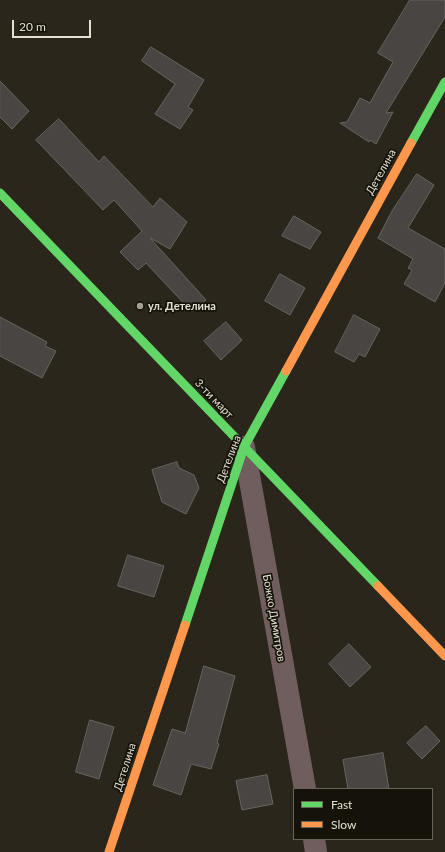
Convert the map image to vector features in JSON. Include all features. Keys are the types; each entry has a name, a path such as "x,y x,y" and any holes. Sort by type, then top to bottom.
{"street":[{"name":"Детелина","path":"109,852 244,447 445,82"},
{"name":"3-ти март","path":"0,193 445,656"},
{"name":"Божко Димитров","path":"244,447 305,788"},
{"path":"314,840 316,852"}],"building":[{"path":"410,0 445,0 445,17 386,113 393,112 376,144 370,140 369,142 340,123 347,122 360,98 370,103 393,62 378,53"},
{"path":"151,47 204,80 188,107 193,110 180,129 155,114 175,84 142,61"},
{"path":"0,81 29,111 12,129 0,117"},
{"path":"59,119 99,162 104,156 153,207 160,198 187,222 170,249 150,238 206,300 192,312 146,263 138,270 120,252 142,231 114,200 103,210 36,140"},
{"path":"417,174 434,185 408,228 445,249 445,283 435,302 404,284 412,270 408,268 413,259 378,238 392,211"},
{"path":"294,216 321,232 310,249 282,236"},
{"path":"280,274 305,288 290,315 265,301"},
{"path":"354,315 380,329 365,357 359,354 354,362 335,352"},
{"path":"0,317 47,342 45,346 56,351 42,378 0,356"},
{"path":"226,322 242,340 221,360 204,341"},
{"path":"177,462 179,468 194,475 199,488 186,514 162,502 152,470"},
{"path":"128,555 164,566 154,597 118,586"},
{"path":"349,644 371,667 350,687 329,664"},
{"path":"204,666 235,676 217,743 219,744 211,769 191,764 181,795 153,785 172,729 185,733"},
{"path":"90,720 114,727 99,779 76,772"},
{"path":"426,726 440,741 422,759 407,743"},
{"path":"383,753 389,788 348,788 343,760"},
{"path":"267,775 273,804 242,810 236,781"}],"traffic: fast":[{"path":"411,143 445,82"},
{"path":"0,193 378,586"},
{"path":"185,625 244,447 286,371"}],"traffic: slow":[{"path":"286,371 411,143"},
{"path":"378,586 445,656"},
{"path":"109,852 185,625"}],"place":[{"name":"ул. Детелина","path":"140,306"}]}
